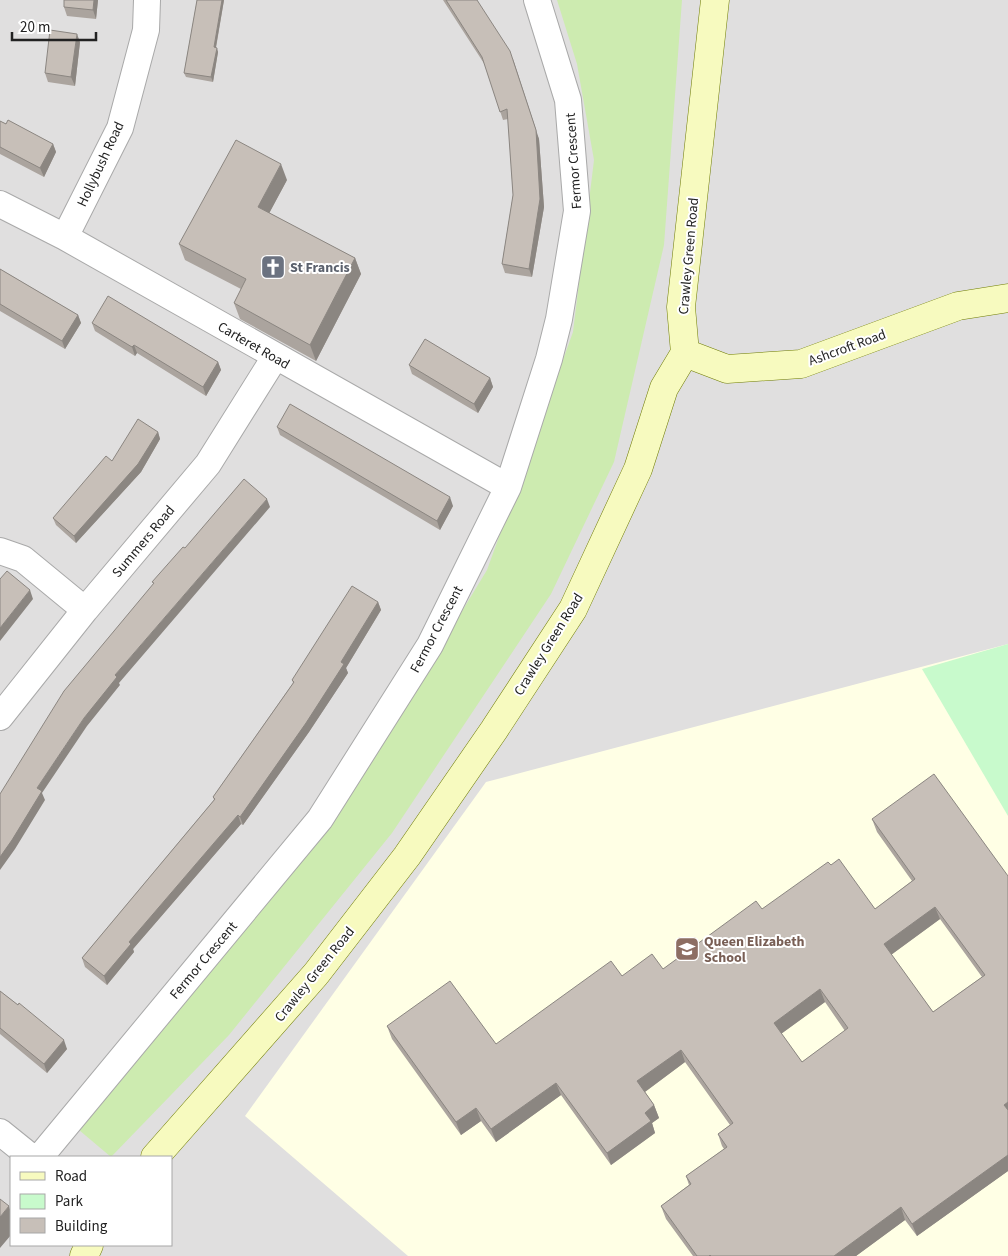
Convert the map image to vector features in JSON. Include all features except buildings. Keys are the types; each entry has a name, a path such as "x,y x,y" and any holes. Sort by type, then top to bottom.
{"street":[{"name":"Hollybush Road","path":"65,237 120,128 146,30 147,0"},
{"name":"Fermor Crescent","path":"41,1156 320,819 430,645 508,487 560,319 578,211 568,100 537,0"},
{"name":"Crawley Green Road","path":"156,1156 316,974 407,856 494,730 573,609 638,469 664,388 684,353 681,307 715,0"},
{"name":"Carteret Road","path":"0,204 65,237 508,487"},
{"name":"Ashcroft Road","path":"684,353 727,369 801,364 958,306 1008,298"},
{"name":"Summers Road","path":"0,717 85,610 208,464 275,357"},
{"path":"0,551 23,559 85,610"},
{"path":"0,1132 30,1156"}],"shaded area":[{"path":"0,0 1008,0 1008,1256 0,1256"},
{"name":"Queen Elizabeth School","path":"1008,644 1008,1256 408,1256 245,1116 486,782"}],"green space":[{"path":"557,0 682,0 664,245 614,462 551,594 392,833 229,1035 112,1156 110,1156 79,1130 332,825 487,570 573,332 594,160 577,64"},
{"path":"1008,644 1008,816 922,669"}],"place":[{"name":"St Francis","path":"273,267"},
{"name":"Queen Elizabeth School","path":"687,949"}]}
